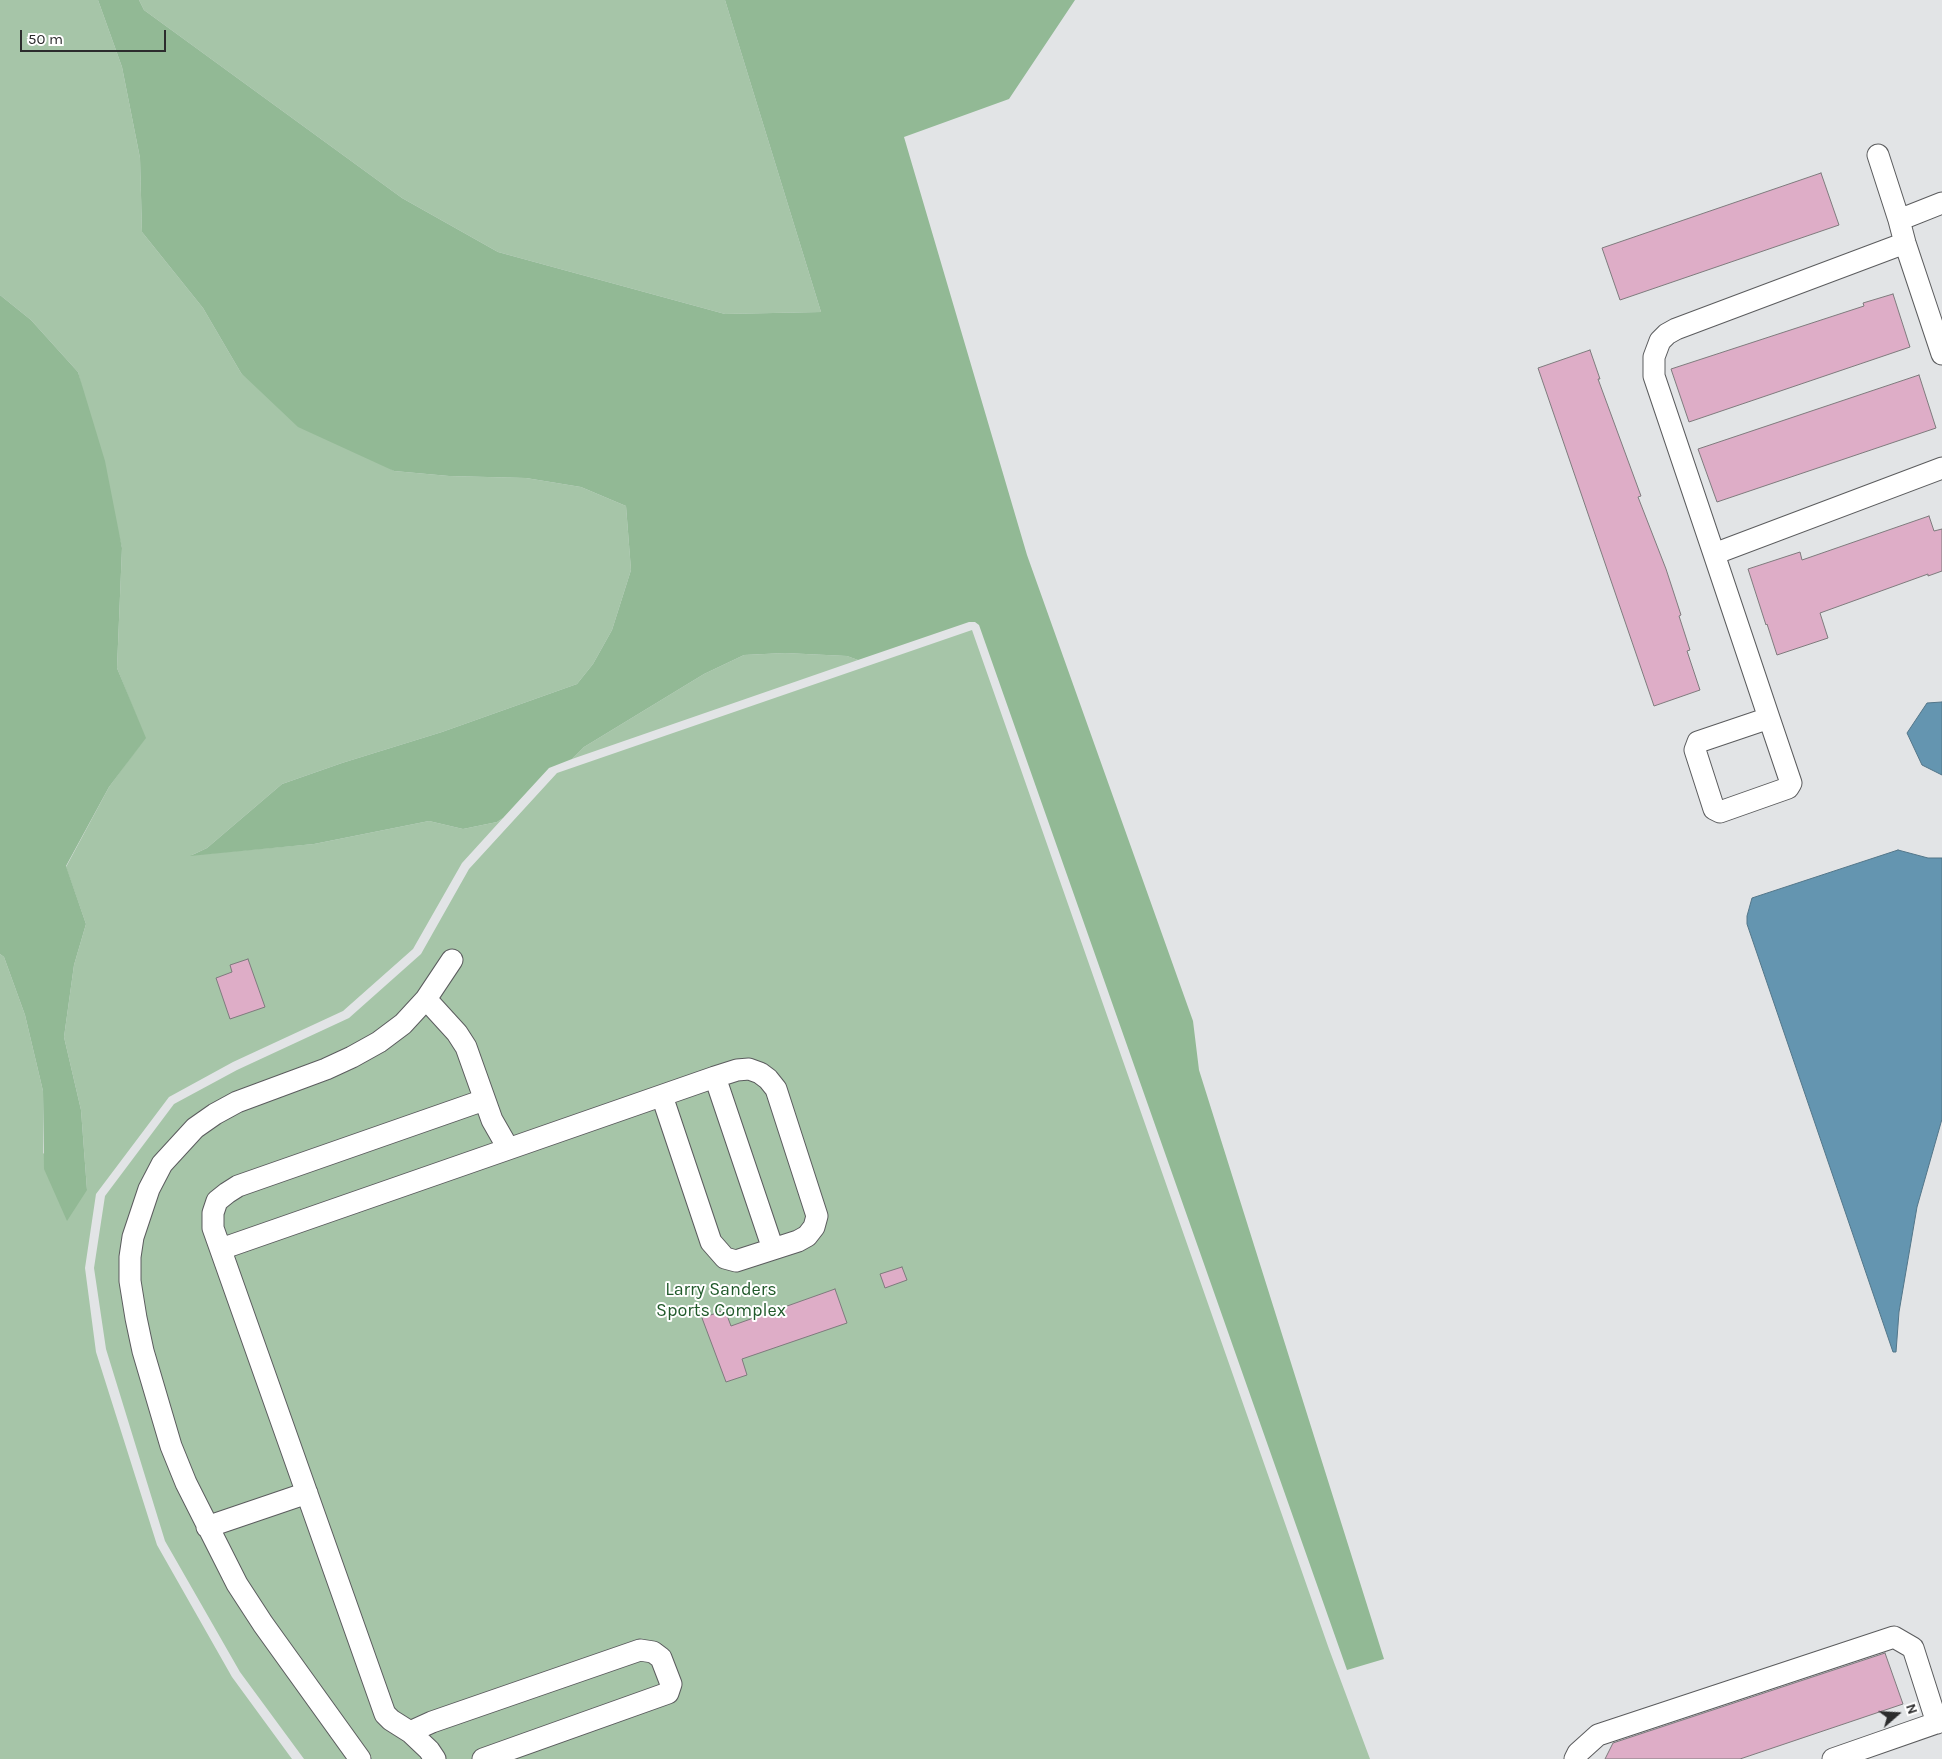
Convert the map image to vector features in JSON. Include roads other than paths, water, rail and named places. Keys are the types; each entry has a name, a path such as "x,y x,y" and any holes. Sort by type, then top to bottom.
{"street":[{"path":"1878,155 1942,354"},
{"path":"1899,220 1942,203"},
{"path":"1769,718 1698,742 1695,750 1714,809 1720,812 1788,788 1791,783 1654,376 1654,357 1660,341 1676,329 1905,243"},
{"path":"1714,554 1942,468"},
{"path":"360,1759 263,1624 237,1584 186,1483 171,1446 151,1379 136,1318 130,1281 130,1257 133,1237 149,1189 162,1164 196,1128 215,1114 237,1102 352,1057 379,1042 403,1024 426,999 452,960"},
{"path":"426,999 457,1033 466,1046 484,1100 498,1133 508,1148"},
{"path":"221,1249 715,1077 737,1070 748,1069 760,1073 776,1089 817,1216 814,1227 807,1236 798,1242 736,1261 725,1258 711,1242 662,1096"},
{"path":"715,1077 773,1249"},
{"path":"434,1759 429,1750 410,1732 390,1720 385,1714 213,1228 212,1214 217,1201 227,1192 238,1186 484,1100"},
{"path":"207,1527 307,1492"},
{"path":"1575,1759 1578,1753 1598,1735 1894,1638 1913,1648 1940,1722 1832,1759"},
{"path":"410,1732 432,1722 640,1650 653,1652 661,1658 671,1684 668,1693 483,1759"}],"water":[{"path":"1942,702 1942,775 1922,765 1907,733 1927,703"},
{"path":"1898,850 1928,858 1942,858 1942,1119 1917,1207 1899,1312 1896,1352 1893,1352 1747,924 1747,916 1752,898"}],"park label":[{"name":"Larry Sanders Sports Complex","path":"721,1300"}]}
